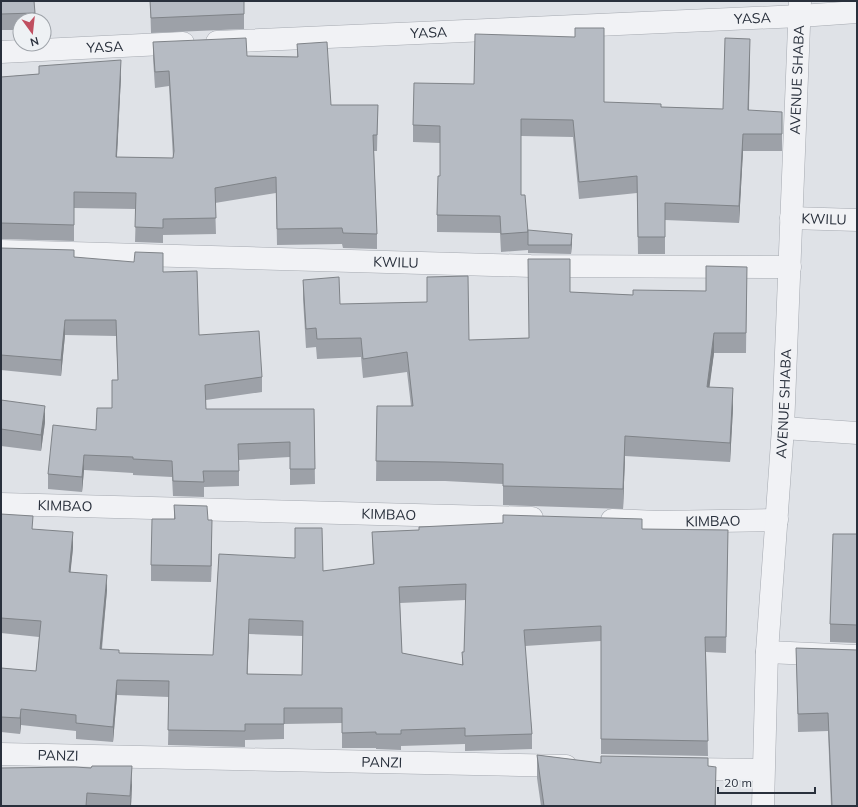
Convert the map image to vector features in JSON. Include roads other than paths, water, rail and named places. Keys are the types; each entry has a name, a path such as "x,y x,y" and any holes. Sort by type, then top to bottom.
{"street":[{"name":"YASA","path":"1,52 800,8 857,12"},
{"name":"AVENUE SHABA","path":"763,806 767,652 783,428 800,8"},
{"name":"KWILU","path":"791,218 857,220"},
{"name":"KWILU","path":"1,251 531,266 790,267"},
{"path":"783,428 857,433"},
{"name":"KIMBAO","path":"1,504 555,519"},
{"name":"KIMBAO","path":"594,520 658,522 777,520"},
{"path":"767,652 857,656"},
{"name":"PANZI","path":"1,754 589,767"},
{"path":"668,768 763,770"}]}
